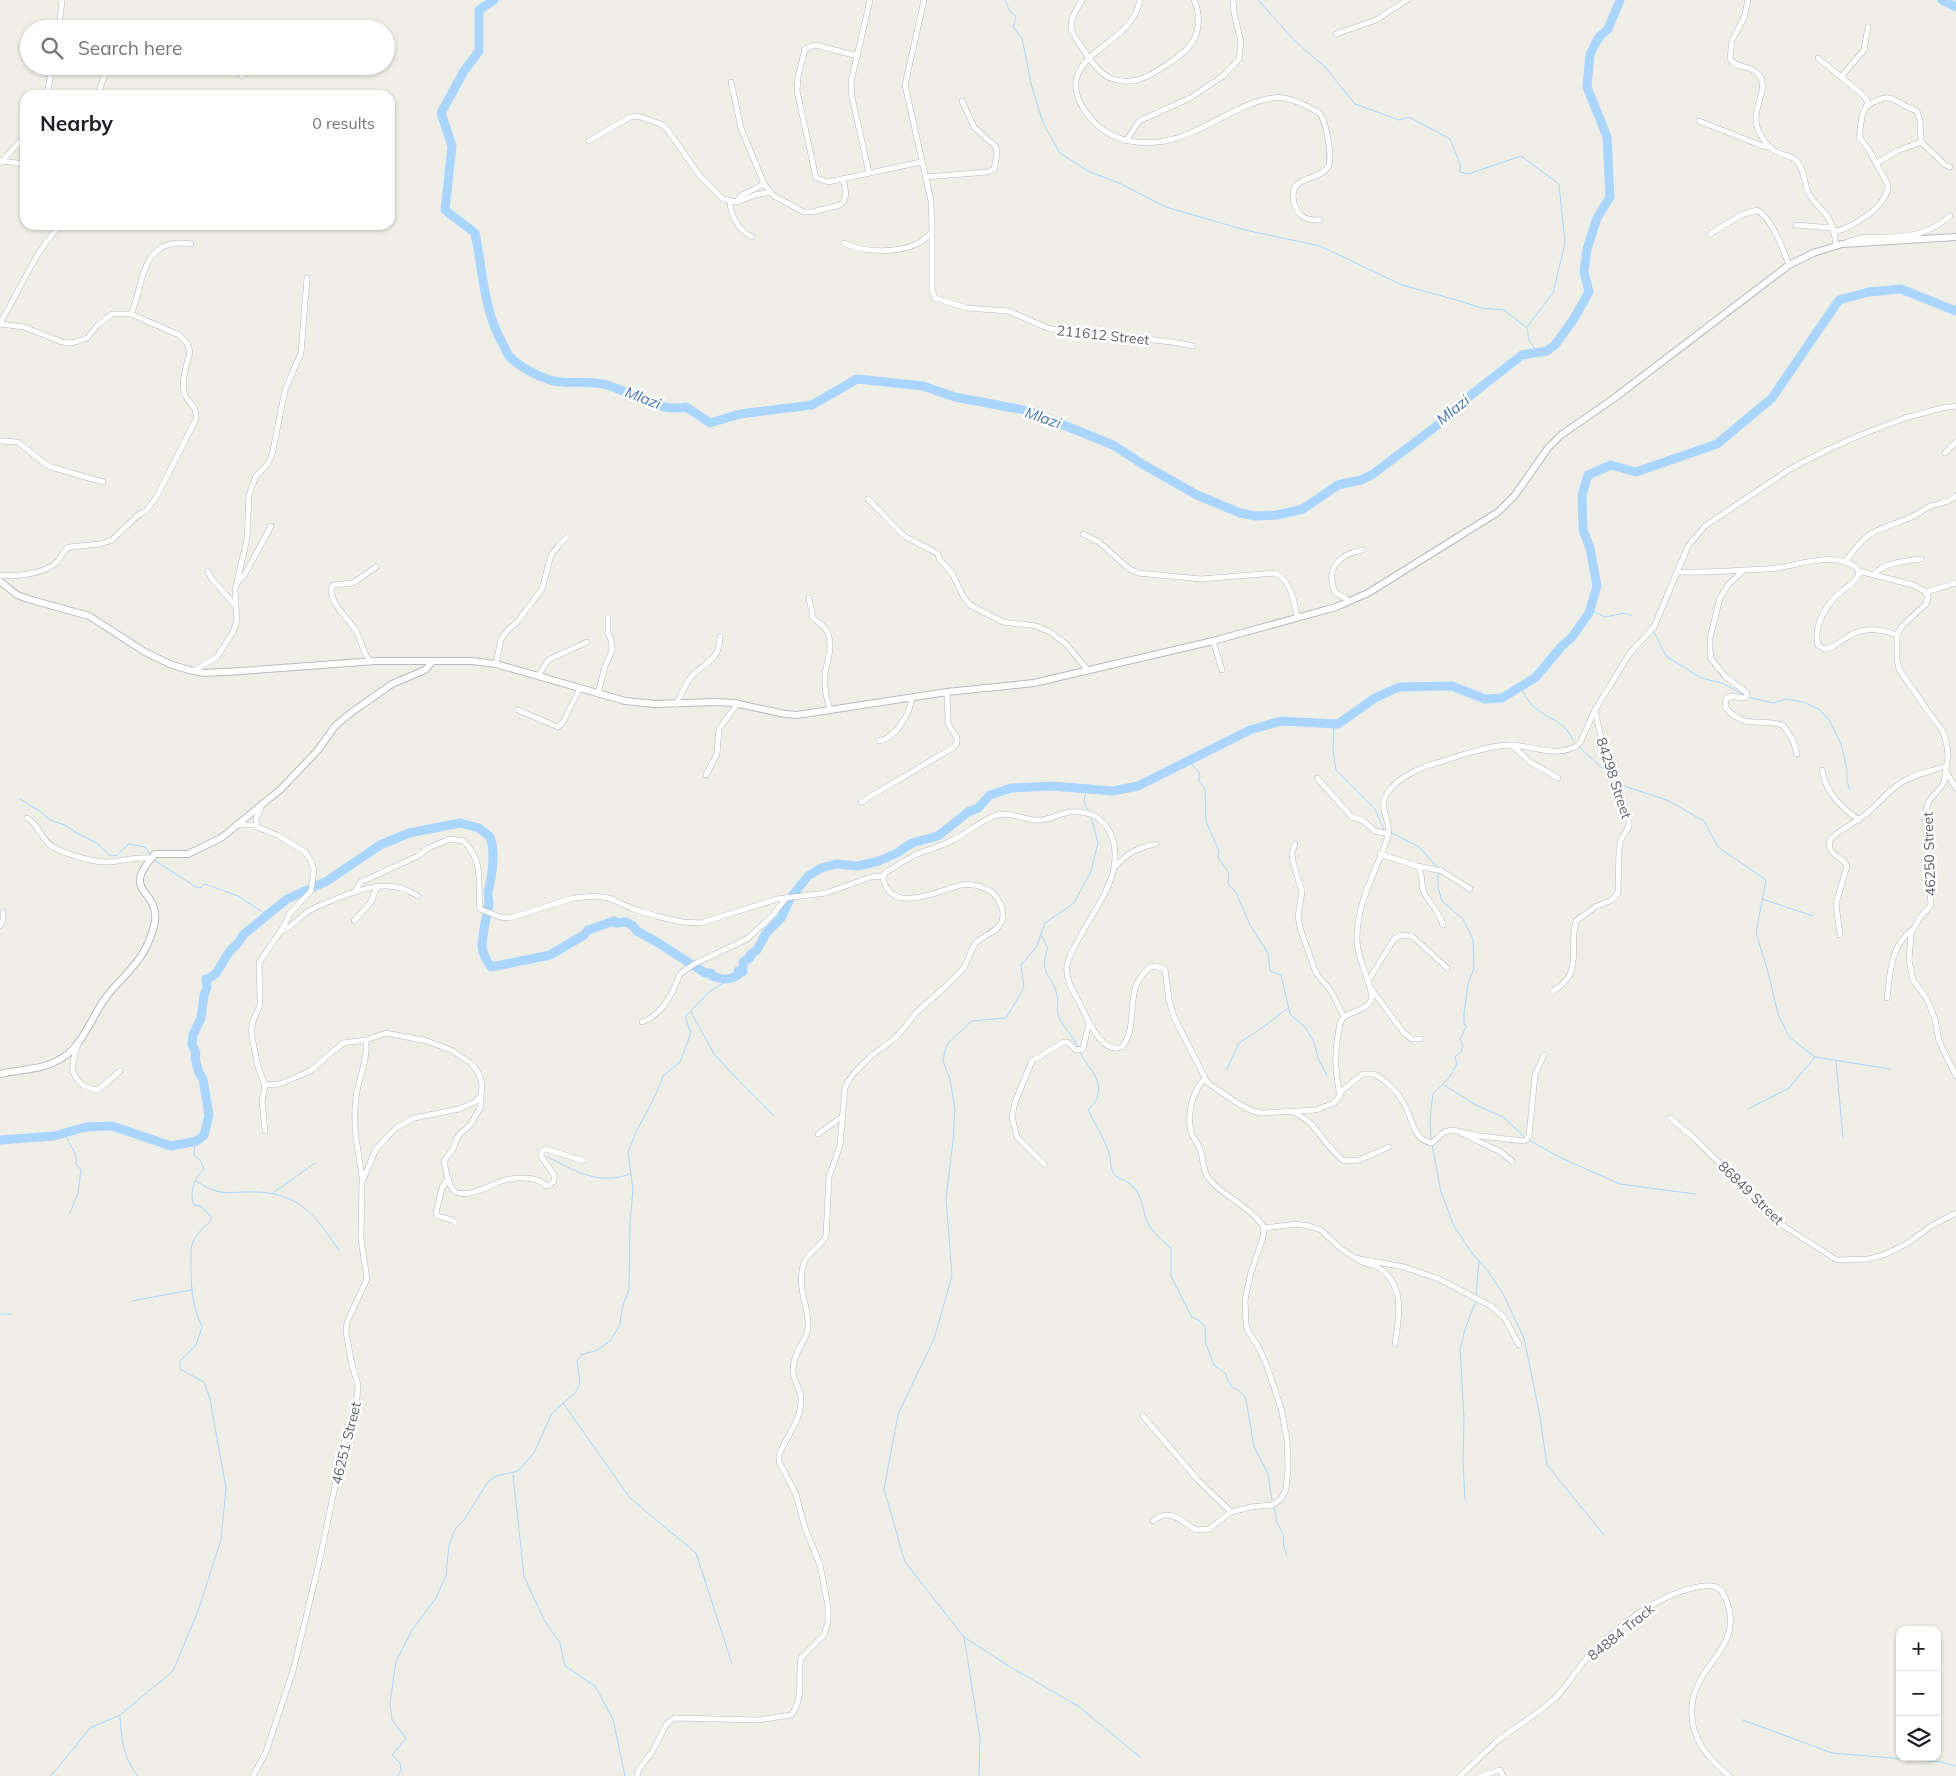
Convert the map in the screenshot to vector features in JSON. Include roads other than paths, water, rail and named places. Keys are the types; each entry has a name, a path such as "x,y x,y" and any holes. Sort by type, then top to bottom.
{"street":[{"path":"60,20 62,0"},
{"path":"869,173 851,90 870,0"},
{"path":"844,243 852,248 863,250 899,249 924,240 932,232 931,201 905,85 924,0"},
{"path":"1082,0 1071,19 1071,29 1090,58 1104,74 1111,78 1130,81 1147,76 1188,48 1197,30 1198,14 1194,0"},
{"path":"1140,0 1136,15 1131,23 1116,38 1090,58 1078,73 1076,90 1086,114 1098,127 1118,139 1163,142 1174,140 1254,103 1272,98 1293,100 1322,114 1324,120 1328,148 1328,167 1298,183 1293,193 1299,213 1305,218 1320,220"},
{"path":"1126,141 1139,121 1190,98 1224,76 1239,59 1241,42 1233,0"},
{"path":"1336,34 1376,20 1406,0"},
{"path":"1748,0 1744,18 1734,35 1730,55 1733,63 1749,67 1762,80 1760,99 1754,120 1769,146 1780,154 1795,159 1810,196 1828,217 1839,245"},
{"path":"1841,77 1864,50 1868,27"},
{"path":"858,56 812,46 805,50 798,77 797,91 816,178 819,181 828,182 921,162"},
{"path":"1818,58 1863,95 1868,102 1867,106"},
{"path":"47,90 50,75"},
{"path":"99,90 105,75"},
{"path":"731,82 740,128 764,184 774,196 804,212 812,212 844,203 846,196 843,179"},
{"path":"1796,225 1834,232 1858,222 1885,197 1888,185 1877,163 1859,137 1863,111 1878,99 1887,96 1917,110 1920,120 1921,142 1944,164 1950,167"},
{"path":"925,176 988,172 994,169 997,154 996,147 974,127 962,101"},
{"path":"589,141 630,117 637,116 655,121 667,129 700,176 722,199 737,202 755,195 771,192"},
{"path":"1699,121 1765,147 1769,146"},
{"path":"1,162 20,141"},
{"path":"1877,163 1897,151 1921,142"},
{"path":"1,162 20,164"},
{"path":"737,202 740,196 764,184"},
{"path":"730,202 731,211 736,221 744,233 752,237"},
{"path":"1710,234 1741,215 1757,210 1772,230 1789,265"},
{"path":"0,581 17,595 89,616 152,656 172,665 205,673 370,661 472,661 496,664 632,702 676,704 738,703 785,714 798,715 947,692 1034,683 1087,669 1213,641 1348,602 1368,593 1498,512 1516,495 1543,454 1561,436 1613,399 1789,265 1813,253 1864,237 1918,234 1936,228 1950,216"},
{"path":"0,575 9,576 35,572 52,566 69,547 100,544 116,538 128,524 152,505 196,419 196,411 186,396 184,388 190,352 189,347 179,335 131,314 112,314 98,325 87,338 72,343 62,342 24,328 0,323 36,256 57,230"},
{"name":"211612 Street","path":"932,232 932,290 935,298 967,308 1008,311 1050,329 1193,346"},
{"path":"1839,245 1956,238"},
{"path":"131,314 138,287 149,258 172,244 191,244"},
{"path":"193,671 217,657 236,625 236,583 247,540 249,495 256,476 267,465 272,455 281,404 301,353 307,278"},
{"path":"355,890 361,882 450,839 464,841 472,850 478,864 480,909 500,917 509,918 574,898 595,896 608,898 633,909 656,916 682,922 701,923 787,897 826,893 871,877 883,876 886,872 914,856 950,842 980,822 999,815 1006,814 1040,820 1070,812 1098,817 1107,825 1110,831 1114,852 1114,868 1067,967 1069,984 1094,1031 1107,1045 1114,1048 1122,1047 1128,1034 1132,996 1138,980 1150,968 1161,967 1165,969 1167,974 1169,1000 1174,1017 1208,1083 1237,1103 1253,1111 1263,1113 1316,1110 1338,1099 1335,1049 1340,1023 1344,1017 1370,1003 1372,996 1357,948 1357,936 1362,901 1388,834 1388,823 1383,807 1384,798 1390,791 1408,775 1435,762 1482,749 1512,745 1560,750 1576,746 1580,743 1594,710 1630,653 1654,627 1688,546 1705,526 1790,469 1858,436 1919,414 1956,406"},
{"path":"0,441 18,442 51,467 103,482"},
{"path":"1945,453 1956,442"},
{"path":"1845,562 1859,543 1872,531 1912,517 1937,504 1952,500 1956,496"},
{"path":"868,499 904,536 937,553 940,560 952,573 963,596 970,605 1003,622 1036,626 1050,632 1064,643 1087,669"},
{"path":"236,583 245,574 272,526"},
{"path":"1083,534 1099,542 1128,568 1138,573 1201,579 1276,573 1287,584 1298,617"},
{"path":"496,664 501,640 542,589 552,555 568,536"},
{"path":"1348,602 1335,592 1332,572 1342,557 1362,550"},
{"path":"1874,575 1879,569 1890,565 1921,559"},
{"path":"1678,572 1768,569 1809,561 1845,562 1854,566 1859,571 1913,584 1926,592 1928,600 1926,604 1902,626 1897,635 1883,631 1863,631 1853,633 1831,648 1824,649 1818,645 1818,627 1824,612 1838,595 1858,578 1859,571"},
{"path":"370,661 364,652 356,631 337,606 331,589 334,585 353,583 376,567"},
{"path":"1744,570 1722,592 1710,638 1710,650 1716,666 1725,676 1747,693 1746,697 1743,698 1731,696 1726,699 1724,707 1736,719 1753,723 1762,721 1782,725 1793,740 1798,754"},
{"path":"208,571 211,578 235,604"},
{"path":"1926,592 1956,583"},
{"path":"810,598 813,618 826,629 830,639 830,654 825,683 826,699 830,710"},
{"path":"598,694 612,651 611,640 608,634 608,616"},
{"name":"46250 Street","path":"1897,635 1899,669 1945,735 1948,752 1944,783 1929,801 1925,814 1931,905 1913,930 1909,945 1913,980 1926,997 1935,1019 1938,1041 1956,1076"},
{"path":"676,704 692,676 704,668 718,652 720,637"},
{"path":"1213,641 1222,670"},
{"path":"538,676 548,660 587,642"},
{"path":"265,1132 262,1101 265,1085 258,1067 251,1026 261,1001 259,963 296,906 311,889 314,870 308,855 272,833 260,830 256,825 258,812 318,750 342,720 392,684 425,670 433,661"},
{"path":"518,710 558,727 563,722 580,688"},
{"path":"861,802 954,747 957,743 957,738 948,724 947,692"},
{"path":"879,741 890,738 896,730 911,704 912,697"},
{"path":"706,775 717,754 720,729 738,703"},
{"name":"84298 Street","path":"1552,992 1567,982 1572,971 1576,922 1595,907 1612,900 1619,891 1619,850 1621,840 1629,826 1629,818 1618,797 1617,781 1602,743 1594,710"},
{"path":"1512,745 1530,762 1558,778"},
{"path":"1840,936 1836,904 1847,866 1845,862 1833,855 1829,845 1830,840 1858,820 1898,784 1913,776 1946,769 1956,788"},
{"path":"1822,770 1828,790 1858,820"},
{"path":"1317,778 1352,817 1362,820 1375,831 1388,834"},
{"path":"0,1074 34,1068 54,1062 68,1054 79,1041 104,1000 138,961 147,946 155,912 140,887 138,879 152,858 158,853 188,854 213,843 281,788"},
{"path":"27,818 51,846 76,856 103,862 142,857 152,858"},
{"path":"236,825 256,825"},
{"path":"1114,868 1127,854 1156,844"},
{"path":"1294,844 1293,862 1302,892 1298,917 1301,931 1316,973 1331,991 1344,1017"},
{"path":"1380,854 1417,866 1442,871 1470,889"},
{"path":"1417,866 1422,878 1424,892 1438,912 1443,925"},
{"path":"637,1776 639,1769 652,1752 667,1723 675,1718 758,1720 791,1716 795,1710 800,1691 801,1658 824,1635 828,1612 822,1573 804,1524 796,1494 779,1462 779,1455 800,1412 801,1398 792,1370 796,1353 808,1328 802,1297 802,1269 807,1257 823,1242 826,1236 829,1177 839,1151 843,1100 848,1079 862,1064 897,1036 916,1012 948,985 964,968 970,951 977,942 1001,924 1003,919 1002,909 993,892 983,887 965,885 927,897 904,898 890,890 883,876"},
{"path":"354,922 371,902 377,887"},
{"path":"281,931 292,926 302,916 315,908 355,890 395,887 412,892 418,896"},
{"path":"642,1022 652,1018 663,1007 680,974 693,965 747,939 771,917 787,897"},
{"path":"0,926 3,920 3,912"},
{"path":"1887,998 1893,957 1903,938 1913,930"},
{"path":"1368,980 1394,939 1401,935 1412,936 1447,968"},
{"path":"1370,988 1404,1033 1412,1039 1421,1039"},
{"path":"1045,1165 1017,1137 1012,1117 1015,1102 1032,1061 1064,1042 1067,1042 1076,1050 1083,1049 1089,1022"},
{"path":"265,1085 285,1082 310,1071 343,1043 366,1040 382,1033 431,1042 451,1050 472,1064 478,1071 482,1084 481,1106 471,1124 458,1136 453,1149 444,1161 452,1188 458,1193 477,1191 502,1181 515,1179 533,1179 547,1186 554,1182 554,1175 542,1158 541,1152 544,1150 552,1150 573,1159 584,1161"},
{"path":"363,1180 355,1134 355,1115 358,1088 367,1056 366,1040"},
{"path":"79,1041 72,1072 79,1082 90,1089 98,1090 120,1071"},
{"path":"1339,1093 1363,1074 1374,1074 1384,1080 1401,1098 1418,1134 1423,1140 1432,1143 1444,1132 1453,1130 1507,1140 1528,1140 1534,1102 1535,1075 1544,1055"},
{"path":"1152,1521 1161,1515 1170,1514 1189,1523 1196,1530 1205,1530 1231,1512 1255,1506 1267,1506 1278,1502 1284,1494 1287,1480 1287,1439 1282,1408 1272,1385 1267,1366 1246,1324 1245,1300 1251,1272 1263,1238 1264,1228 1253,1214 1210,1180 1204,1170 1200,1149 1192,1134 1191,1108 1195,1090 1205,1078"},
{"name":"46251 Street","path":"254,1776 266,1752 293,1672 319,1563 346,1434 357,1398 358,1385 346,1332 349,1318 367,1279 361,1239 363,1180 376,1149 387,1136 404,1122 420,1116 464,1107 478,1100 481,1096"},
{"path":"1291,1110 1311,1124 1344,1161 1359,1160 1389,1147"},
{"path":"818,1134 842,1117"},
{"name":"86849 Street","path":"1670,1118 1693,1137 1785,1227 1837,1260 1869,1259 1886,1254 1908,1243 1931,1226 1956,1213"},
{"path":"1453,1130 1499,1151 1512,1161"},
{"path":"448,1178 442,1188 436,1213 437,1216 452,1220 456,1224"},
{"path":"1264,1228 1296,1224 1321,1230 1340,1248 1355,1258 1382,1269 1388,1275 1397,1292 1400,1303 1396,1344"},
{"path":"1355,1258 1421,1271 1460,1289 1491,1306 1504,1317 1519,1345"},
{"path":"1143,1416 1197,1479 1231,1512"},
{"name":"84884 Track","path":"1460,1776 1496,1742 1558,1694 1596,1648 1639,1613 1673,1594 1705,1586 1715,1586 1723,1591 1729,1607 1731,1630 1723,1647 1695,1689 1692,1721 1696,1738 1704,1753 1729,1776"},
{"path":"1480,1776 1500,1770 1503,1776"}],"waterway":[{"name":"Mlazi","path":"494,0 479,10 479,51 464,71 441,113 452,146 445,210 475,233 484,290 491,318 508,354 519,364 534,374 557,382 600,383 617,388 656,405 676,408 686,407 710,423 740,414 812,405 857,379 923,386 955,397 1029,411 1113,445 1197,495 1240,513 1255,516 1277,515 1303,509 1338,485 1361,480 1373,474 1443,421 1471,395 1522,355 1547,351 1555,345 1573,320 1589,292 1584,272 1587,249 1597,218 1610,197 1607,137 1587,87 1590,54 1599,37 1608,29 1620,0"},
{"path":"1005,0 1009,10 1016,16 1013,27 1022,38 1031,83 1043,123 1060,153 1088,171 1121,184 1166,207 1245,230 1320,246 1402,285 1481,308 1504,310 1527,328 1529,340 1536,351"},
{"path":"1258,0 1295,41 1325,67 1355,104 1399,120 1409,117 1450,139 1460,164 1460,172 1468,174 1521,156 1559,184 1565,243 1553,293 1527,327"},
{"name":"Mlazi","path":"1942,0 1956,7"},
{"path":"792,896 808,876 821,868 836,864 858,866 879,861 897,853 912,843 938,836 968,812 978,808 990,795 1011,788 1052,786 1113,791 1138,786 1250,730 1281,721 1338,724 1375,698 1399,687 1452,686 1485,699 1502,698 1536,677 1572,637 1589,613 1597,586 1590,548 1583,530 1582,495 1588,475 1611,465 1636,472 1717,444 1772,398 1839,300 1869,292 1901,289 1956,311"},
{"path":"1590,610 1605,617 1624,613 1632,616"},
{"path":"1654,632 1666,656 1701,678 1722,683 1744,695"},
{"path":"1520,687 1532,705 1562,725 1573,741"},
{"path":"1748,697 1773,703 1786,699 1803,702 1819,709 1830,721 1841,744 1850,790"},
{"path":"1334,724 1333,750 1336,770 1375,809 1384,830"},
{"path":"1579,747 1614,779"},
{"path":"1189,762 1199,772 1199,781 1205,789 1206,822 1219,851 1218,858 1229,873 1228,884 1236,892 1250,925 1268,953 1270,971 1281,975 1290,1014 1305,1027 1314,1042 1318,1058 1327,1075"},
{"path":"1619,783 1667,800 1704,821 1718,847 1766,880 1756,933 1778,1014 1789,1037 1815,1057 1890,1069"},
{"path":"1087,788 1084,801 1088,812"},
{"path":"20,799 50,820 65,825 95,842 111,856 117,855 129,844 145,847 150,854"},
{"path":"979,1776 980,1738 964,1637 905,1562 884,1489 898,1414 934,1339 952,1276 946,1198 955,1109 950,1079 943,1061 945,1050 948,1043 972,1021 1006,1018 1024,988 1021,965 1037,946 1045,923 1074,903 1091,871 1098,843 1091,817"},
{"path":"0,1140 54,1136 86,1127 112,1126 171,1146 197,1141 204,1135 209,1115 203,1079 199,1073 195,1058 196,1053 192,1044 193,1035 201,1018 207,987 206,979 214,975 243,935 287,899 327,881 380,845 409,833 460,823 479,828 490,837 493,850 493,865 482,949 491,967 550,955 584,935 588,930 614,921 616,923 626,922 637,931 705,973 711,973 712,976 728,979 738,975 738,971 743,972 743,962 750,958 750,955 757,950 766,933 781,918 791,897"},
{"path":"1390,832 1419,847 1438,868"},
{"path":"154,860 196,887 200,888 205,884 238,896 267,915"},
{"path":"1431,1141 1430,1118 1433,1094 1449,1078 1457,1064 1455,1057 1461,1052 1463,1045 1460,1039 1466,1027 1464,1013 1468,984 1474,968 1473,939 1463,919 1442,901 1438,887 1438,872"},
{"path":"1762,899 1813,916"},
{"path":"1042,936 1048,948 1045,957 1045,969 1055,988 1059,1018 1078,1047"},
{"path":"398,1776 401,1770 400,1763 392,1755 406,1738 392,1720 390,1703 396,1661 412,1630 436,1598 446,1575 449,1545 455,1529 464,1520 488,1482 496,1476 518,1471 534,1453 552,1413 575,1393 578,1388 580,1382 577,1361 582,1354 596,1351 610,1341 620,1325 622,1308 629,1289 630,1222 633,1190 628,1152 663,1076 680,1062 691,1033 685,1017 709,992 730,979"},
{"path":"1227,1069 1239,1043 1288,1008"},
{"path":"691,1012 714,1054 774,1116"},
{"path":"1080,1051 1098,1083 1095,1103 1088,1110 1108,1150 1112,1171 1117,1177 1130,1184 1136,1190 1148,1224 1171,1248 1171,1276 1191,1316 1200,1321 1205,1327 1206,1344 1214,1365 1226,1374 1232,1387 1246,1399 1254,1447 1268,1474 1272,1500"},
{"path":"1748,1109 1789,1088 1815,1057"},
{"path":"1836,1061 1843,1137"},
{"path":"1444,1085 1476,1105 1503,1117 1526,1138"},
{"path":"64,1133 76,1155 76,1164 81,1170 78,1193 70,1213"},
{"path":"1529,1140 1559,1157 1620,1184 1695,1194"},
{"path":"51,1776 90,1728 120,1715 173,1671 198,1611 221,1540 226,1488 210,1399 204,1382 180,1369 180,1361 196,1345 202,1327 195,1308 192,1290 192,1246 198,1234 211,1221 211,1217 201,1206 194,1205 193,1186 204,1169 200,1160 194,1155 195,1142"},
{"path":"1432,1144 1441,1192 1454,1226 1503,1294 1524,1338 1540,1417 1547,1465 1604,1535"},
{"path":"548,1157 578,1172 595,1177 613,1178 630,1174"},
{"path":"273,1193 315,1163"},
{"path":"196,1181 218,1191 228,1193 271,1193 295,1202 314,1217 339,1250"},
{"path":"1476,1295 1479,1261"},
{"path":"132,1301 191,1290"},
{"path":"1465,1500 1463,1462 1464,1418 1460,1349 1465,1329 1476,1301"},
{"path":"0,1314 11,1314"},
{"path":"563,1403 630,1498 696,1553 732,1664"},
{"path":"513,1475 524,1576 544,1620 560,1643 565,1666 595,1686 613,1719 625,1776"},
{"path":"1274,1507 1277,1523 1283,1534 1287,1556"},
{"path":"964,1637 1007,1665 1078,1706 1140,1757"},
{"path":"120,1716 121,1733 126,1755 138,1776"},
{"path":"1743,1720 1832,1753 1941,1762 1956,1766"}]}
